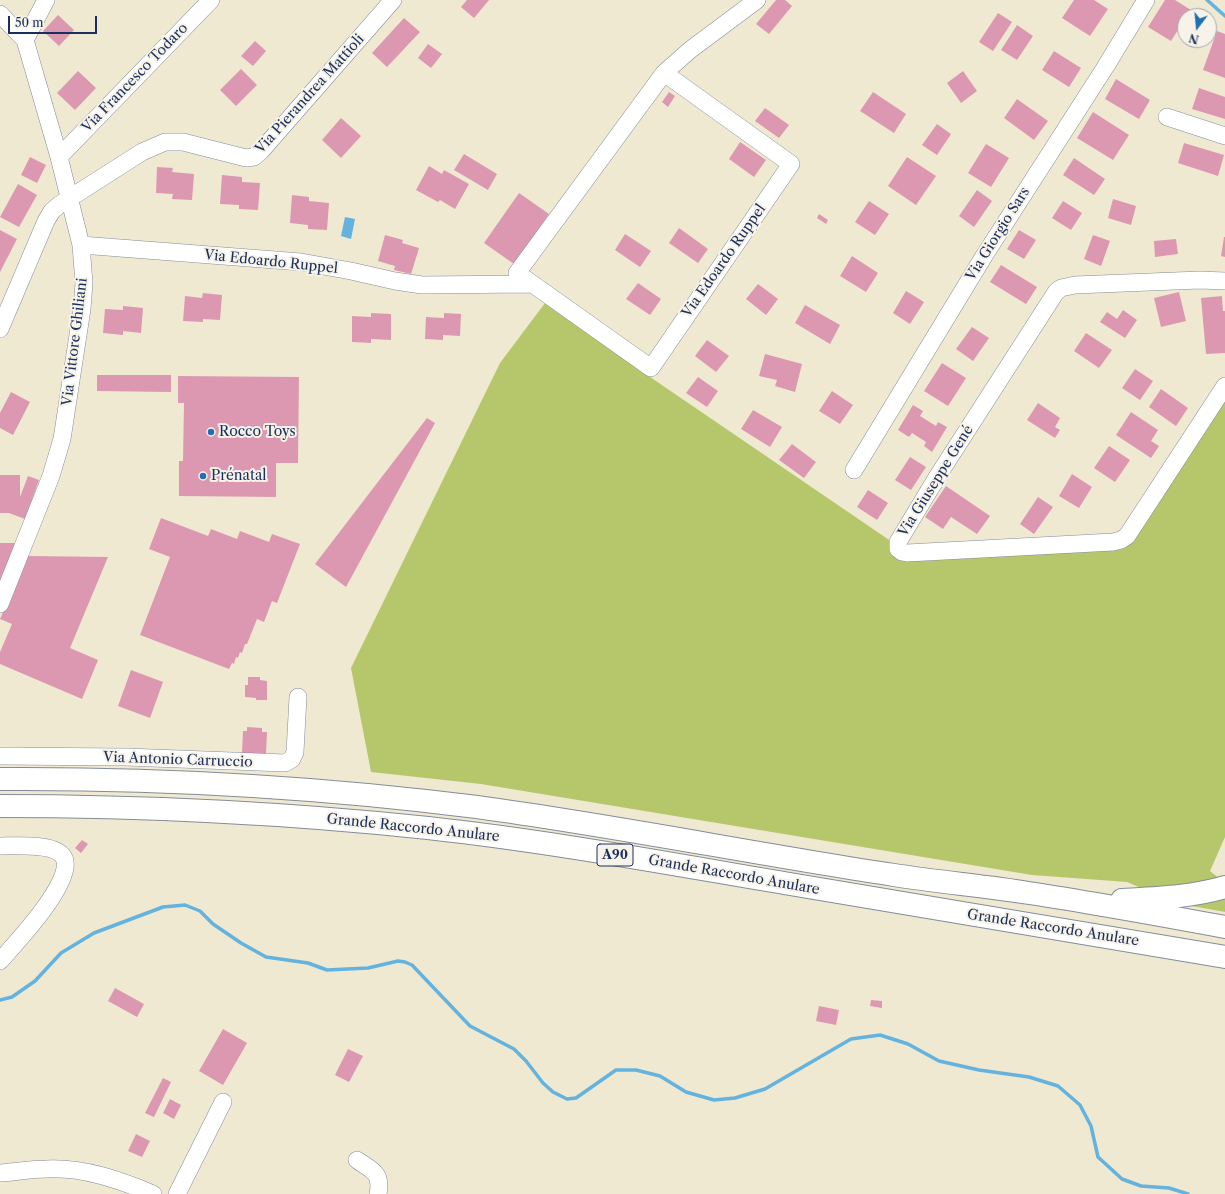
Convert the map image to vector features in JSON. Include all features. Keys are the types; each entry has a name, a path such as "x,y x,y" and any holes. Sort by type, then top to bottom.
{"highway":[{"name":"Grande Raccordo Anulare","path":"0,779 55,779 220,784 398,798 552,818 887,874 1027,893 1225,927"},
{"name":"Grande Raccordo Anulare","path":"0,806 75,806 273,814 378,823 475,834 652,861 1225,957"},
{"path":"1027,893 1129,899 1165,898 1211,891 1225,886"}],"street":[{"path":"25,40 46,0"},
{"name":"Via Francesco Todaro","path":"59,157 211,0"},
{"name":"Via Pierandrea Mattioli","path":"0,329 48,217 56,207 142,152 165,142 183,142 240,157 254,157 261,151 394,0"},
{"name":"Via Edoardo Ruppel","path":"664,73 791,164 651,368 517,273 664,73 690,50 757,0"},
{"name":"Via Giorgio Sars","path":"854,470 984,256 1106,66 1146,0"},
{"name":"Via Vittore Ghiliani","path":"0,14 25,40 59,157 81,245 84,270 82,301 62,439 51,476 0,604"},
{"path":"1168,118 1225,136"},
{"name":"Via Edoardo Ruppel","path":"81,245 301,262 422,285 532,284"},
{"name":"Via Giuseppe Gené","path":"1225,281 1200,280 1075,285 1061,288 1056,292 939,474 898,542 898,549 907,553 1113,542 1121,540 1127,536 1225,386"},
{"name":"Via Antonio Carruccio","path":"0,756 126,757 285,763 292,759 295,752 298,697"},
{"path":"0,846 39,847 49,849 62,855 66,860 66,865 64,875 49,902 0,961"},
{"path":"178,1194 223,1102"},
{"path":"357,1160 377,1174 380,1184 378,1194"},
{"path":"0,1173 47,1168 81,1170 126,1182 153,1194"}],"green space":[{"path":"551,295 653,379 920,561 1123,549 1225,397 1225,837 1210,871 1220,879 1165,898 1127,882 1032,875 481,784 371,772 351,668 500,363"},
{"path":"1211,897 1225,899 1225,912 1175,903"}],"water":[{"path":"345,217 355,219 351,239 341,236"}],"building":[{"path":"467,0 489,0 474,18 461,7"},
{"path":"776,0 785,0 792,6 769,34 756,24"},
{"path":"1074,0 1094,0 1108,9 1090,36 1062,18"},
{"path":"1165,0 1175,0 1188,8 1177,8 1177,32 1171,41 1148,27"},
{"path":"998,13 1012,22 993,51 979,42"},
{"path":"58,15 74,30 59,46 43,31"},
{"path":"404,18 420,32 387,67 372,53"},
{"path":"1017,25 1033,36 1017,60 1001,50"},
{"path":"1217,31 1225,34 1225,78 1203,70 1211,48 1217,48"},
{"path":"255,41 266,51 253,66 241,56"},
{"path":"428,44 442,54 431,68 418,58"},
{"path":"1054,51 1081,68 1069,87 1042,70"},
{"path":"241,69 257,85 236,106 220,90"},
{"path":"78,71 96,88 75,110 57,93"},
{"path":"963,71 977,91 961,103 947,83"},
{"path":"1116,79 1150,100 1139,119 1105,99"},
{"path":"1199,88 1225,97 1225,119 1192,109"},
{"path":"669,92 675,96 668,107 662,102"},
{"path":"873,92 906,114 894,133 860,111"},
{"path":"1017,99 1048,121 1034,140 1004,118"},
{"path":"765,108 789,125 779,138 755,121"},
{"path":"1093,112 1129,135 1113,160 1077,138"},
{"path":"341,118 361,136 341,158 322,140"},
{"path":"937,124 951,134 937,155 922,145"},
{"path":"740,142 766,160 754,177 729,159"},
{"path":"1184,143 1224,155 1218,176 1178,163"},
{"path":"986,144 1009,158 991,187 968,173"},
{"path":"464,154 497,174 488,190 454,170"},
{"path":"30,157 46,165 37,183 21,175"},
{"path":"907,157 936,176 916,205 888,186"},
{"path":"1074,158 1105,179 1094,195 1063,175"},
{"path":"429,166 442,174 444,170 469,184 455,209 440,200 438,202 416,190"},
{"path":"157,167 173,168 172,172 194,174 192,200 172,199 173,194 156,193"},
{"path":"222,175 242,177 242,182 260,183 258,210 239,209 239,205 220,204"},
{"path":"18,184 37,195 19,227 0,217"},
{"path":"977,190 992,201 974,227 959,216"},
{"path":"519,193 549,214 514,264 484,243"},
{"path":"292,195 309,197 309,201 329,203 327,230 308,229 308,225 290,223"},
{"path":"1113,199 1136,206 1131,225 1108,218"},
{"path":"869,201 889,214 875,235 855,222"},
{"path":"1063,201 1082,213 1071,230 1052,218"},
{"path":"819,214 828,220 826,224 817,218"},
{"path":"679,228 708,249 698,263 669,243"},
{"path":"0,230 17,239 0,272"},
{"path":"1019,230 1036,240 1024,259 1007,249"},
{"path":"625,234 651,251 640,267 615,250"},
{"path":"385,235 403,240 402,243 419,248 411,274 394,270 395,266 378,261"},
{"path":"1093,235 1110,241 1101,266 1084,259"},
{"path":"1225,237 1225,257 1221,256"},
{"path":"1176,239 1178,254 1155,257 1154,241"},
{"path":"852,256 878,273 866,292 840,276"},
{"path":"1001,265 1037,287 1026,304 990,282"},
{"path":"638,283 661,299 650,315 626,299"},
{"path":"758,284 778,299 766,315 746,299"},
{"path":"906,291 924,302 910,324 893,313"},
{"path":"1179,292 1186,321 1161,327 1154,298"},
{"path":"203,293 222,295 220,320 203,319 203,322 183,321 185,296 202,298"},
{"path":"1222,296 1223,311 1225,311 1225,353 1206,354 1201,298"},
{"path":"805,305 840,325 830,344 795,323"},
{"path":"123,306 143,308 141,333 123,331 123,335 103,333 105,309 123,310"},
{"path":"1123,310 1137,320 1125,338 1100,322 1107,312 1117,319"},
{"path":"371,313 391,314 391,340 371,339 371,343 352,342 352,316 371,317"},
{"path":"444,313 461,314 460,336 443,335 443,340 425,339 426,317 444,318"},
{"path":"972,327 989,338 973,361 956,349"},
{"path":"1086,333 1112,350 1099,368 1074,351"},
{"path":"707,340 729,356 716,372 695,356"},
{"path":"765,354 802,364 795,392 775,386 777,380 759,376"},
{"path":"942,363 966,378 948,406 924,391"},
{"path":"1135,369 1153,381 1140,400 1122,388"},
{"path":"97,375 171,375 171,392 97,391"},
{"path":"178,376 299,377 298,463 276,463 276,497 179,496 179,461 183,461 184,403 178,403"},
{"path":"698,377 718,391 707,407 686,393"},
{"path":"1161,389 1188,408 1176,426 1149,407"},
{"path":"832,391 853,405 840,424 819,411"},
{"path":"11,392 30,402 13,435 0,428 0,413"},
{"path":"1038,403 1060,418 1055,427 1060,430 1055,438 1027,420"},
{"path":"913,405 923,411 920,416 936,426 938,422 947,427 932,452 924,446 926,442 912,433 909,437 898,430"},
{"path":"753,410 782,427 770,447 741,429"},
{"path":"1131,412 1158,430 1151,441 1159,446 1151,458 1116,435"},
{"path":"427,418 435,423 346,587 315,564"},
{"path":"792,444 816,462 804,478 779,460"},
{"path":"1109,446 1130,460 1115,482 1094,468"},
{"path":"910,457 926,467 911,490 895,480"},
{"path":"1072,474 1092,487 1079,508 1059,496"},
{"path":"0,475 20,475 20,497 28,476 39,480 25,519 9,513 0,513"},
{"path":"946,486 990,516 977,534 951,517 943,529 925,517"},
{"path":"868,490 888,503 877,520 857,507"},
{"path":"1038,497 1053,507 1034,534 1020,524"},
{"path":"161,518 208,536 211,529 237,539 240,531 269,542 272,534 300,544 277,603 272,601 264,622 257,619 242,653 240,652 238,658 236,657 234,664 232,663 229,669 140,635 170,557 149,549"},
{"path":"0,543 17,543 0,584"},
{"path":"28,556 108,557 70,648 98,660 82,699 0,664 0,652 12,624 0,619"},
{"path":"131,670 163,682 150,718 118,706"},
{"path":"248,677 260,677 260,680 267,681 267,700 256,700 256,698 245,697 245,685 248,685"},
{"path":"247,727 262,728 262,732 267,732 266,754 242,753 243,731 247,731"},
{"path":"82,840 88,844 81,853 75,848"},
{"path":"115,988 144,1004 137,1017 108,1001"},
{"path":"871,1000 882,1001 882,1008 870,1006"},
{"path":"819,1006 839,1010 836,1025 816,1021"},
{"path":"223,1029 247,1043 223,1085 199,1071"},
{"path":"348,1049 363,1056 349,1082 335,1075"},
{"path":"163,1078 171,1082 154,1117 145,1113"},
{"path":"170,1099 181,1105 174,1119 163,1113"},
{"path":"136,1134 150,1141 142,1157 128,1151"}],"waterway":[{"path":"1207,0 1225,16"},
{"path":"0,1000 12,997 35,981 61,953 94,933 163,907 185,905 200,911 213,924 241,943 266,957 308,963 327,970 368,968 398,961 412,965 470,1026 514,1049 526,1061 543,1083 553,1092 567,1099 576,1098 616,1070 636,1070 660,1076 686,1092 714,1100 735,1098 765,1089 851,1039 880,1035 908,1044 939,1061 979,1070 1029,1077 1058,1086 1080,1105 1091,1126 1098,1157 1122,1179 1141,1186 1169,1188 1188,1194"}],"place":[{"name":"Rocco Toys","path":"211,432"},
{"name":"Prénatal","path":"203,476"}]}
